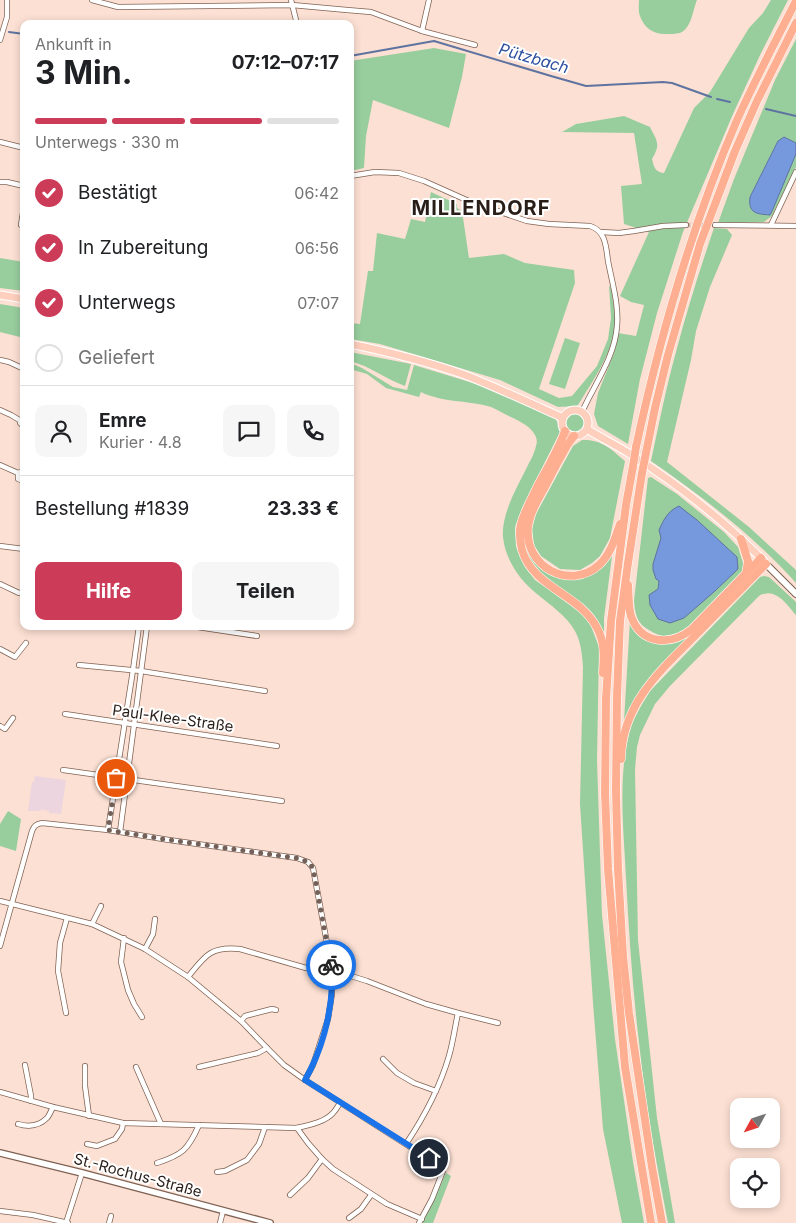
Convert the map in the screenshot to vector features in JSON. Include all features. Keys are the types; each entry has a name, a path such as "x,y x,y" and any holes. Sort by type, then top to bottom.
{"highway":[{"path":"652,1223 624,1057 608,868 605,794 606,698 611,621 626,505 636,447 658,355 681,272 737,120 796,1"},
{"path":"662,1223 629,1013 623,956 616,790 616,697 620,621 642,473 655,408 700,244 735,151 757,101 796,23"},
{"path":"565,431 528,504 521,525 520,539 523,553 532,569 544,581 583,610 598,628 604,651 603,678 606,698"},
{"path":"574,436 532,513 528,526 528,540 536,559 547,569 561,575 580,575 594,569 606,558 614,542 626,505"},
{"path":"741,539 748,561 746,574"},
{"path":"628,563 628,602 632,618 639,630 644,634 650,638 663,641 675,639 687,633 746,574 764,561"},
{"path":"616,790 620,779 621,754 627,724 631,712 641,695 653,679 764,561"}],"main road":[{"path":"0,295 20,298"},
{"path":"354,345 424,362 464,375 563,418"},
{"path":"578,410 582,412 588,421 587,429 582,434 574,436 565,431 562,425 563,418 569,411 578,410"},
{"path":"587,429 630,454 674,484 741,539 796,594"}],"street":[{"path":"0,40 7,17 7,0"},
{"path":"92,0 118,8 292,2 371,12 422,31 475,45"},
{"path":"422,31 429,0"},
{"path":"292,2 295,20"},
{"path":"0,142 20,147"},
{"path":"354,175 374,172 399,173 424,181 480,205 527,221 590,226 601,232 605,243 618,325 608,358 582,412"},
{"path":"771,225 796,172"},
{"path":"0,182 20,185"},
{"path":"601,232 619,233 663,226 686,225"},
{"path":"715,225 796,226"},
{"path":"0,360 20,367"},
{"path":"0,410 20,420"},
{"path":"0,465 18,473 18,480 20,481"},
{"path":"0,546 20,548"},
{"path":"0,584 20,593"},
{"path":"108,830 138,630"},
{"path":"120,832 146,630"},
{"path":"217,630 257,636"},
{"path":"0,649 15,657 26,643"},
{"path":"79,665 141,671 265,691"},
{"name":"Paul-Klee-Straße","path":"65,714 277,746"},
{"path":"0,726 5,729 13,718"},
{"path":"63,770 282,801"},
{"path":"0,946 33,827 37,824 108,830 297,858 308,862 313,868 332,970 332,994 328,1019 313,1065 305,1080"},
{"path":"0,901 92,924 145,948 188,977 241,1020 284,1065 440,1166 443,1171 432,1199 420,1221 371,1195 333,1169 322,1159 297,1128"},
{"path":"92,924 101,906"},
{"path":"66,1013 58,971 60,943 67,918"},
{"path":"145,948 153,934 155,919"},
{"path":"124,938 120,962 128,990 142,1017"},
{"path":"188,977 204,956 221,949 240,949 306,968 332,970 367,981 426,1004 498,1023"},
{"path":"241,1020 245,1016 272,1009 276,1010"},
{"path":"406,1144 436,1091 449,1056 458,1013"},
{"path":"199,1067 258,1053 266,1048"},
{"path":"383,1059 397,1072 414,1083 436,1091"},
{"path":"25,1065 32,1096 31,1101"},
{"path":"85,1066 85,1086 89,1116"},
{"path":"136,1067 161,1124"},
{"path":"0,1092 53,1107 123,1123 297,1128 328,1118 334,1113 340,1103"},
{"path":"18,1124 32,1126 46,1119 53,1107"},
{"path":"87,1144 97,1146 115,1139 122,1129 123,1123"},
{"path":"157,1163 172,1158 185,1150 193,1138 198,1125"},
{"path":"217,1172 225,1171 247,1160 259,1144 265,1127"},
{"name":"St.-Rochus-Straße","path":"0,1153 270,1223"},
{"path":"290,1195 308,1178 322,1159"},
{"path":"0,1211 33,1215 67,1223 82,1173"},
{"path":"349,1218 361,1209 371,1195"},
{"path":"220,1223 223,1211"},
{"path":"109,1223 111,1216"}],"shaded area":[{"path":"35,776 66,780 61,814 49,813 49,811 41,809 41,811 28,811 32,782 34,782"}],"green space":[{"path":"639,0 697,0 690,22 682,32 662,34 650,30 644,24 639,14"},
{"path":"771,0 788,0 733,114 683,232 657,313 640,379 628,444 598,426 594,414 598,393 614,353 618,333 636,336 644,305 631,302 620,296 649,232 624,224 621,186 642,184 634,133 562,132 576,124 624,116 650,127 657,143 652,159 653,164 655,169 664,173 694,108 710,92 749,28 763,13"},
{"path":"796,39 796,167 772,216 764,222 718,223 775,80"},
{"path":"434,48 466,54 449,128 373,100 366,136 364,168 354,170 354,60"},
{"path":"431,192 457,204 457,208 462,211 469,258 504,254 525,263 574,270 575,283 539,389 559,398 572,396 597,366 608,339 611,318 609,285 615,313 613,337 601,368 578,405 558,407 500,380 380,344 354,340 354,323 360,324 368,271 373,271 377,233 405,239 411,219 425,222"},
{"path":"714,228 727,229 732,235 710,287 696,331 667,462 749,527 796,570 796,583 745,533 651,461 680,336"},
{"path":"0,258 20,261 20,290 0,288"},
{"path":"0,304 20,307 20,337 0,332"},
{"path":"565,338 580,343 565,389 549,384"},
{"path":"354,353 411,364 405,386 354,362"},
{"path":"354,365 393,387 407,390 414,365 486,387 555,418 559,425 560,432 522,508 515,527 516,547 525,567 535,580 583,615 591,626 599,647 597,760 602,915 615,1039 644,1223 622,1223 603,1129 580,804 583,667 581,648 575,631 567,620 519,576 510,561 504,545 503,528 505,518 537,444 536,438 526,425 491,407 447,400 421,392 419,397 386,388 367,374 354,370"},
{"path":"571,412 579,412 586,419 586,427 579,434 571,434 564,427 564,419"},
{"path":"582,440 600,443 625,461 610,538 600,556 580,570 560,569 541,556 534,545 532,529 536,514 573,446"},
{"path":"651,477 677,494 724,532 738,547 744,566 741,574 698,619 679,633 671,636 662,636 645,628 637,618 634,606 648,478"},
{"path":"524,521 526,532 541,564 549,574 567,579 589,576 612,556 604,618 604,633 581,604 540,573 526,553 523,541"},
{"path":"760,577 769,577 796,602 796,615 778,596 769,593 759,596 670,686 655,704 640,735 637,747 635,770 638,940 657,1118 675,1223 668,1223 645,1094 633,987 623,826 622,790 625,756 631,726 650,691"},
{"path":"630,620 653,642 661,644 678,641 701,625 624,721"},
{"path":"8,811 21,819 16,851 0,846 0,824"},
{"path":"446,1173 451,1176 433,1223 422,1223"}],"water":[{"path":"784,137 796,143 796,154 770,215 754,212 750,206 750,197 778,141"},
{"path":"679,506 737,557 738,569 684,618 670,623 658,619 650,605 649,595 658,589 659,581 656,579 653,564 661,538 659,530 672,510"}],"waterway":[{"name":"Pützbach","path":"9,32 20,33"},
{"name":"Pützbach","path":"354,55 434,41 586,86 663,82 672,83 711,97"},
{"name":"Pützbach","path":"717,99 730,102"},
{"name":"Pützbach","path":"766,109 796,116"}],"tunnel":[{"path":"686,225 715,225"}],"way so far":[{"path":"116,778 108,830 297,858 308,862 313,868 331,965"}],"district":[{"name":"MILLENDORF","path":"481,208"}],"route":[{"path":"331,965 332,994 328,1019 313,1065 305,1080 429,1158"}]}
